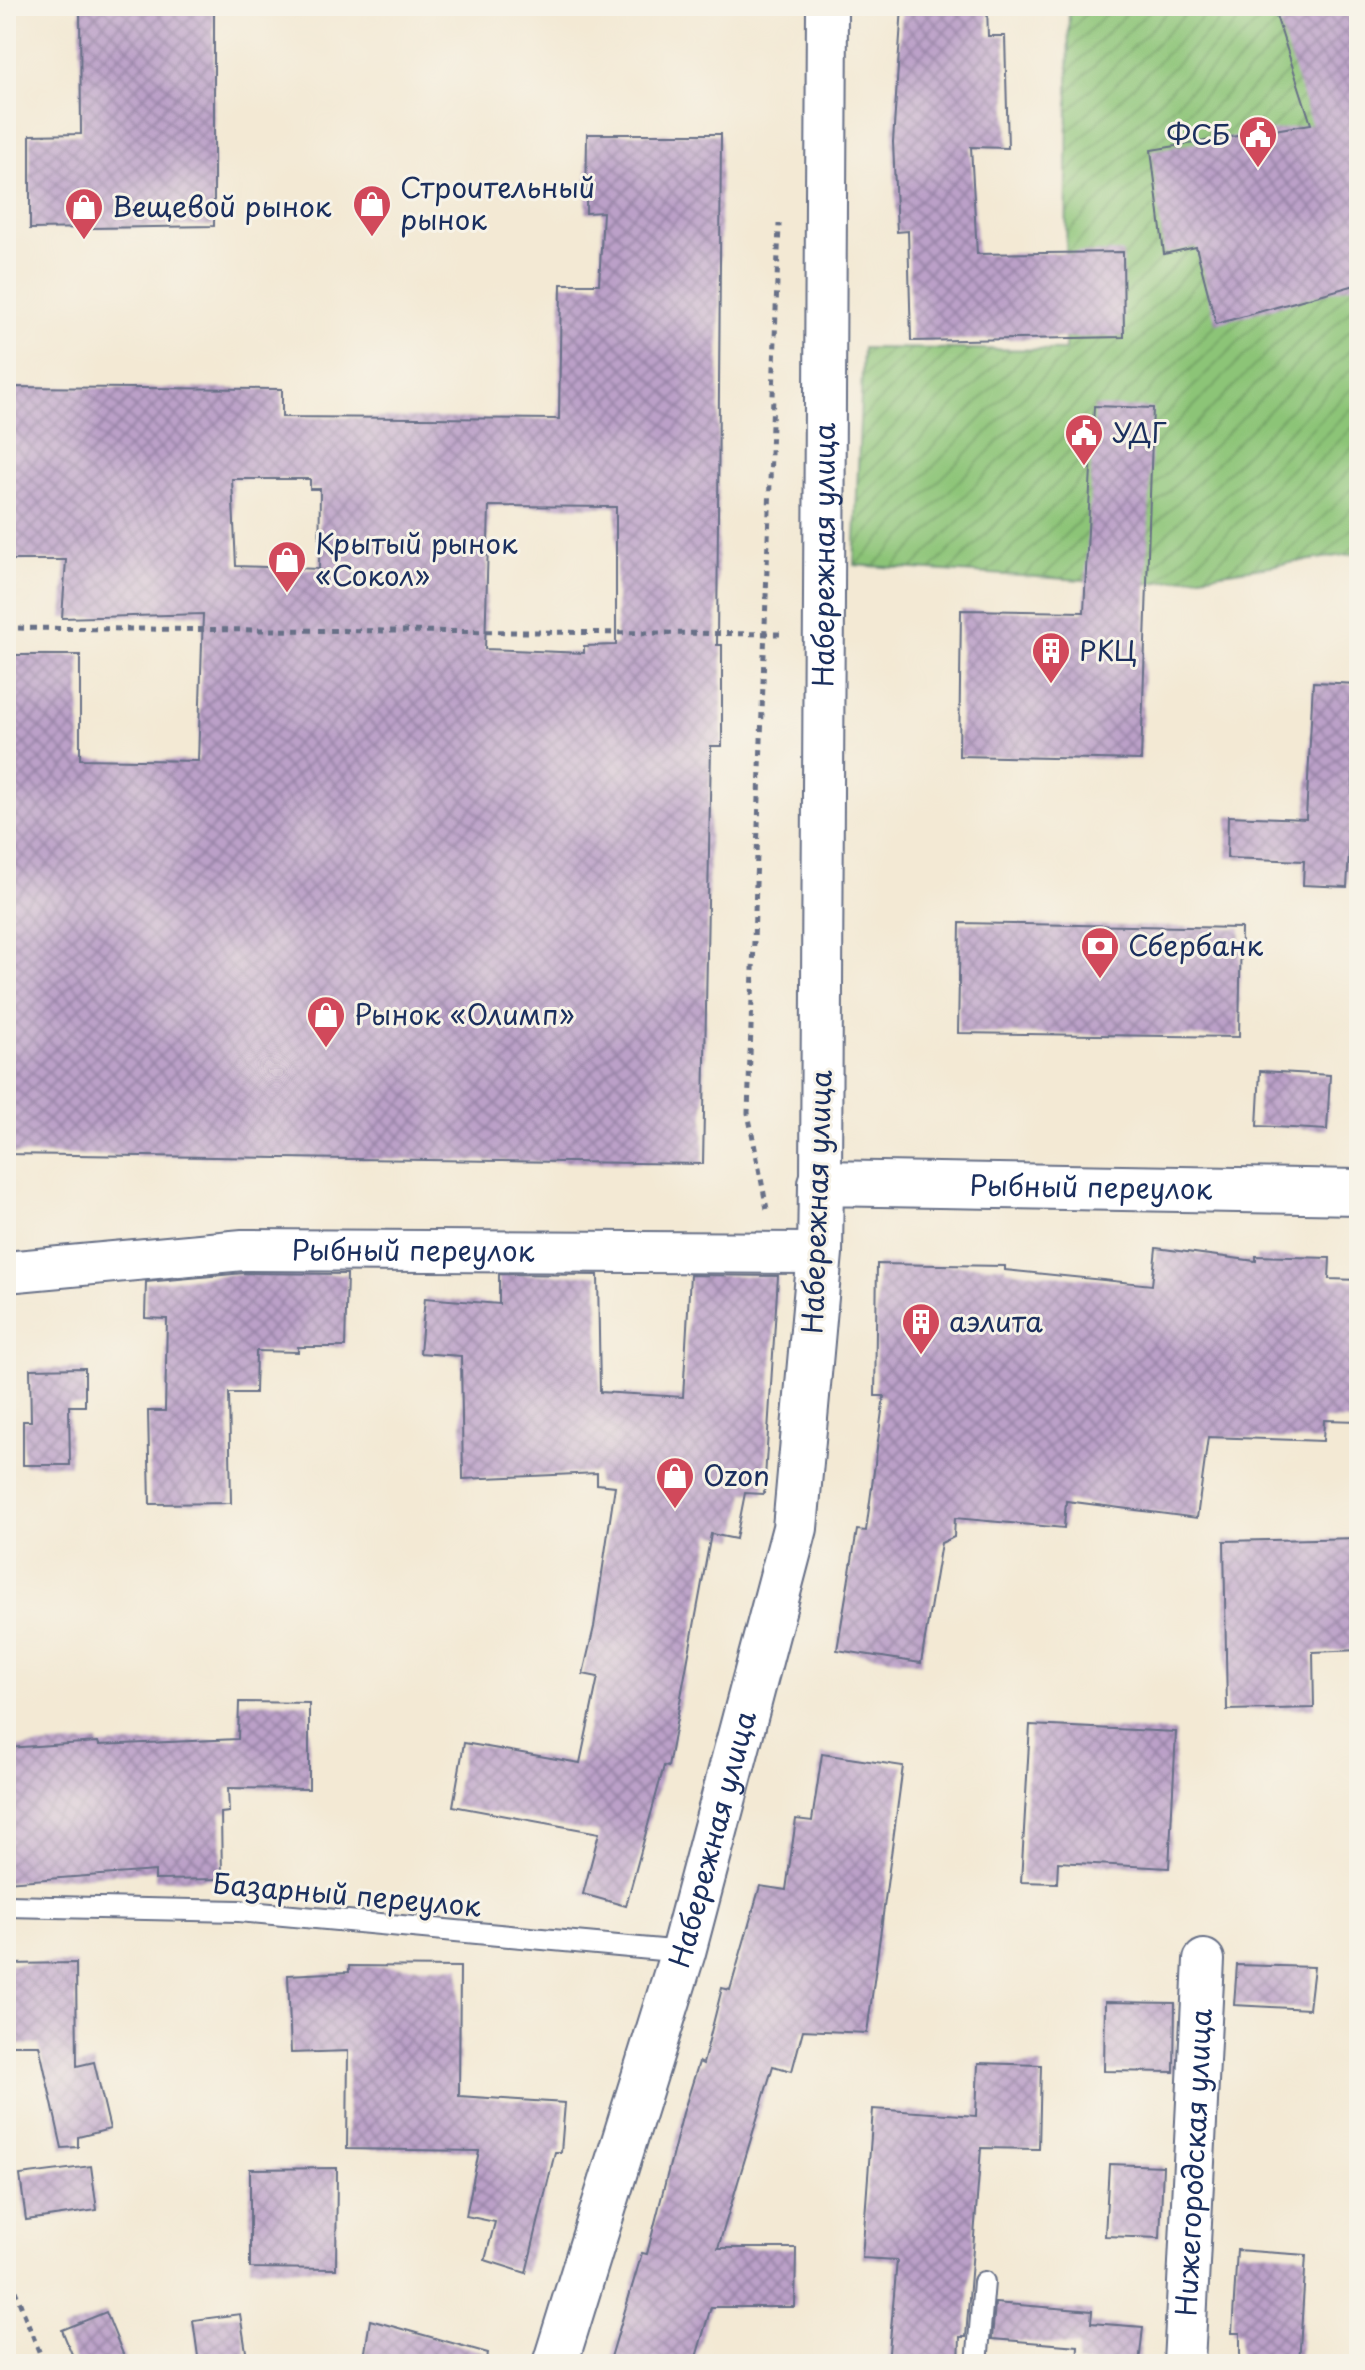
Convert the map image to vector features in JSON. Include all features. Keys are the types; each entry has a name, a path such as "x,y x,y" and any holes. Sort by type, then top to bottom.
{"street":[{"name":"Набережная улица","path":"555,2364 683,1952 795,1528 820,1253 827,6"},
{"name":"Рыбный переулок","path":"821,1183 1359,1192"},
{"name":"Рыбный переулок","path":"6,1272 243,1250 820,1253"},
{"name":"Нижегородская улица","path":"1184,2364 1204,1960"}],"lane":[{"name":"Базарный переулок","path":"6,1906 239,1911 683,1952"},
{"path":"977,2364 984,2282"}],"path":[{"path":"767,1209 748,1113 779,211"},
{"path":"6,628 766,635 825,632"},
{"path":"6,2268 44,2364"}],"green space":[{"path":"1069,6 1359,6 1359,553 1145,584 854,565 863,348 1065,350"}],"building":[{"path":"80,6 214,6 214,226 30,229 30,135 81,134"},
{"path":"902,6 987,6 988,36 1005,36 1008,148 971,147 977,254 1123,252 1124,337 911,341 908,231 897,232 893,142"},
{"path":"1273,6 1359,6 1359,284 1216,324 1196,247 1164,254 1151,150 1311,124"},
{"path":"587,134 721,134 717,645 722,645 722,746 711,746 703,1164 6,1154 6,655 80,655 80,759 198,761 203,614 62,618 66,560 6,560 6,387 282,389 282,417 559,419 561,284 599,284 603,212 586,213","holes":["232,479 310,479 310,489 320,489 319,569 236,566","489,506 616,507 616,645 584,646 584,653 485,649"]},
{"name":"РКЦ","path":"1094,406 1153,408 1141,760 959,756 961,610 1084,612"},
{"path":"1313,682 1359,684 1347,887 1303,885 1304,861 1227,858 1228,816 1306,819"},
{"name":"Сбербанк","path":"960,923 1241,928 1239,1037 958,1033"},
{"path":"1260,1071 1330,1075 1327,1130 1257,1126"},
{"path":"1156,1248 1256,1261 1256,1256 1330,1258 1329,1279 1359,1280 1359,1421 1324,1420 1323,1441 1208,1437 1197,1518 1066,1501 1064,1528 955,1518 954,1537 941,1543 921,1663 837,1650 857,1530 866,1531 884,1396 875,1396 877,1264 1005,1266 1005,1270 1152,1285"},
{"path":"244,1273 347,1274 345,1347 298,1347 298,1352 256,1351 255,1393 229,1393 231,1503 150,1504 148,1411 165,1411 167,1319 145,1318 146,1282"},
{"path":"499,1274 598,1275 600,1392 683,1397 690,1275 778,1276 764,1494 745,1493 736,1539 711,1534 668,1767 664,1766 626,1906 583,1894 599,1833 453,1806 464,1743 580,1763 598,1677 583,1674 594,1627 615,1486 597,1484 597,1473 463,1479 461,1356 420,1353 425,1298 499,1304"},
{"path":"85,1368 85,1406 69,1406 70,1465 23,1465 23,1421 31,1421 30,1369"},
{"path":"1359,1538 1359,1650 1313,1652 1314,1708 1227,1710 1224,1541"},
{"path":"239,1702 309,1703 309,1789 228,1788 229,1812 221,1813 222,1879 155,1880 155,1871 6,1882 6,1748 98,1742 99,1745 238,1739"},
{"path":"1030,1725 1176,1732 1169,1868 1058,1862 1057,1883 1021,1882"},
{"path":"822,1754 903,1766 867,2033 803,2030 792,2071 773,2066 718,2248 796,2248 795,2307 711,2307 694,2364 609,2364 642,2253 647,2254 683,2113 699,2062 703,2064 722,1988 730,1990 760,1886 786,1890 796,1819 812,1821"},
{"path":"76,1963 77,2066 94,2062 110,2129 78,2137 78,2147 62,2148 39,2045 10,2045 9,1964"},
{"path":"1237,1965 1314,1967 1309,2009 1234,2005"},
{"path":"349,1966 460,1967 459,2096 565,2103 561,2152 555,2152 526,2273 485,2260 495,2222 466,2216 479,2151 347,2149 348,2051 291,2053 288,1975 349,1972"},
{"path":"1105,2002 1175,2003 1174,2072 1104,2071"},
{"path":"978,2063 1041,2065 1039,2149 981,2148 966,2337 960,2337 959,2364 888,2364 897,2260 862,2258 873,2109 976,2116"},
{"path":"1109,2164 1163,2166 1160,2238 1105,2236"},
{"path":"91,2166 97,2210 26,2220 20,2175"},
{"path":"337,2168 336,2269 250,2268 250,2169"},
{"path":"1237,2250 1306,2255 1299,2364 1240,2364 1240,2333 1232,2333"},
{"path":"995,2303 1092,2311 1091,2323 1143,2327 1139,2364 1077,2364 1078,2346 992,2339"},
{"path":"106,2312 127,2364 76,2364 62,2330"},
{"path":"240,2314 248,2364 199,2364 193,2320"},
{"path":"370,2320 488,2353 486,2364 363,2364"}],"place":[{"name":"ФСБ","path":"1258,169"},
{"name":"Строительный рынок","path":"372,238"},
{"name":"Вещевой рынок","path":"84,241"},
{"name":"УДГ","path":"1084,467"},
{"name":"Крытый рынок «Сокол»","path":"287,594"},
{"name":"РКЦ","path":"1051,685"},
{"name":"Сбербанк","path":"1100,980"},
{"name":"Рынок «Олимп»","path":"326,1049"},
{"name":"аэлита","path":"921,1356"},
{"name":"Ozon","path":"675,1510"}]}
